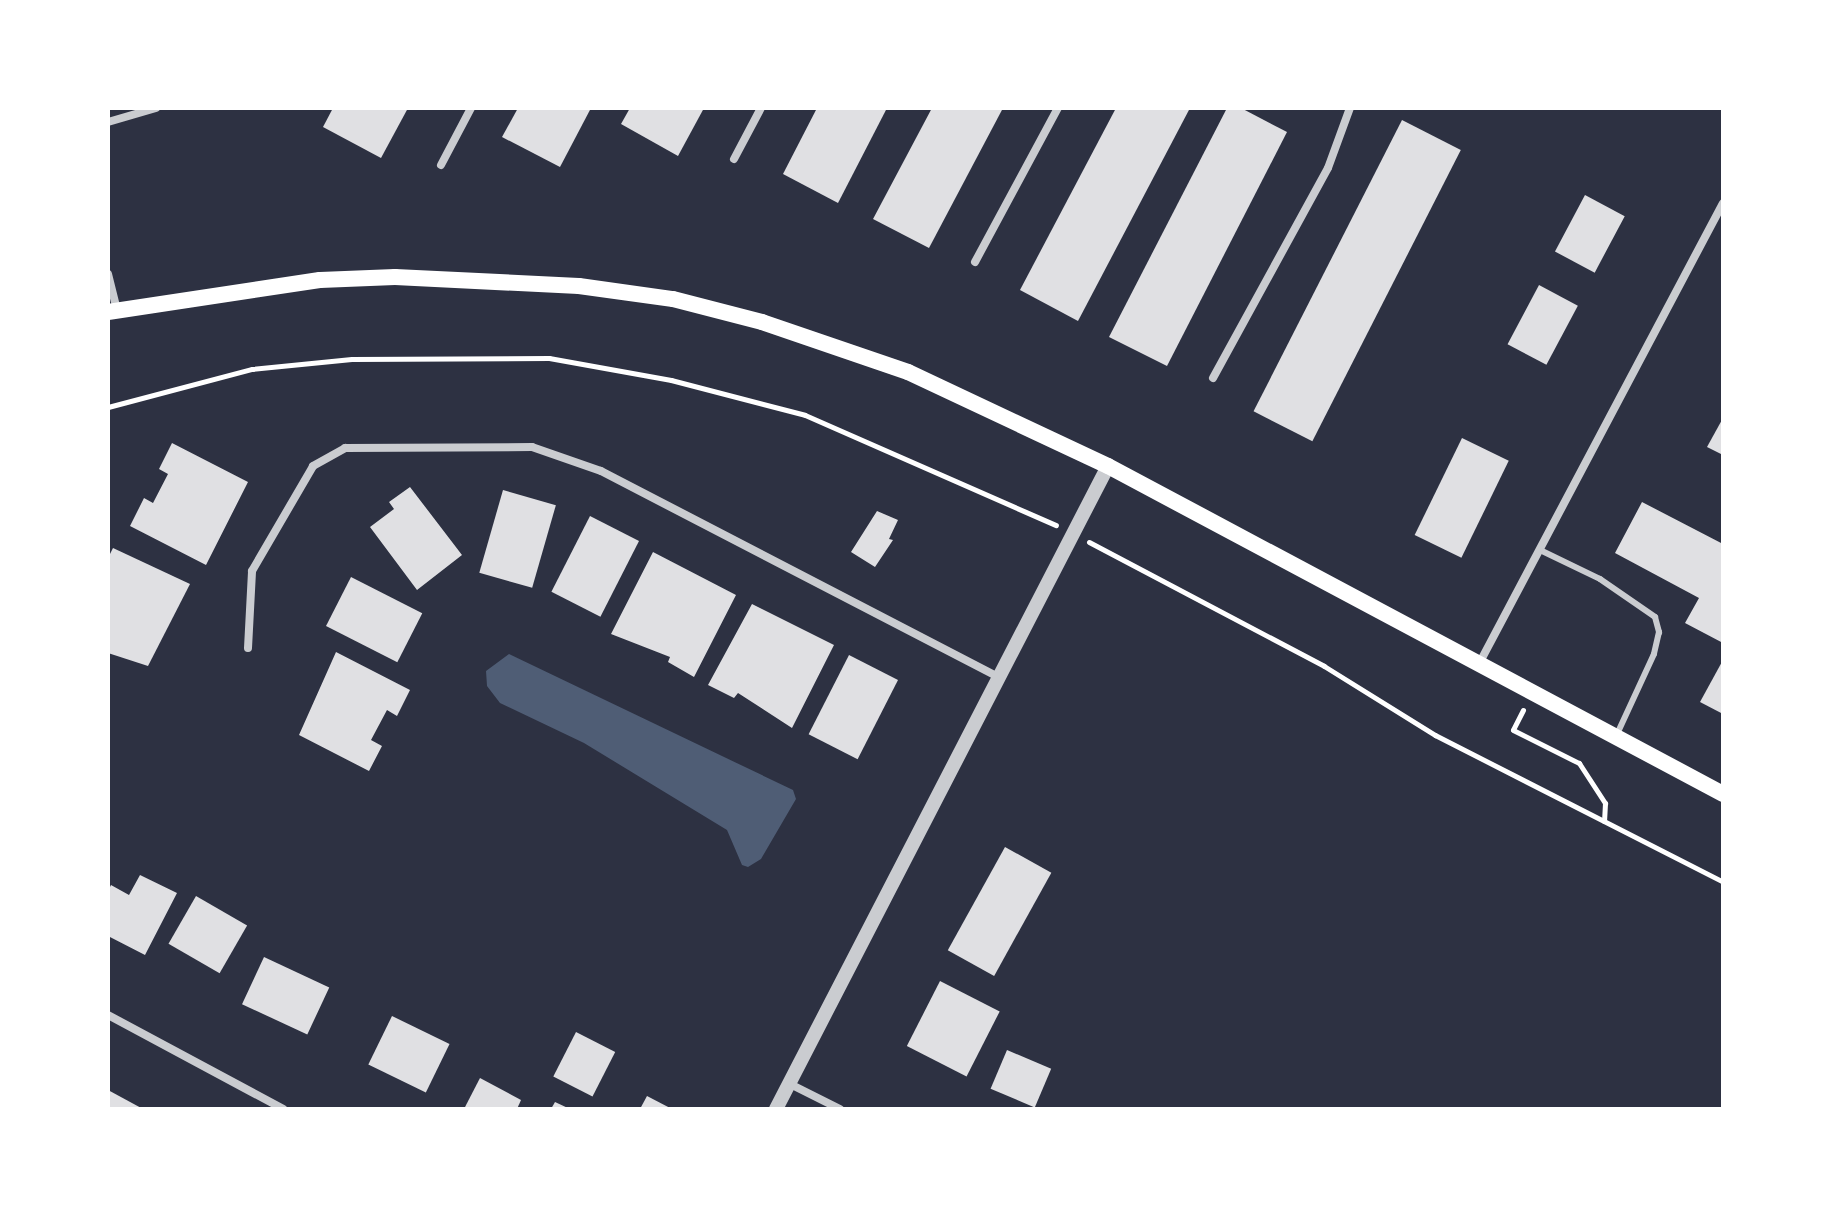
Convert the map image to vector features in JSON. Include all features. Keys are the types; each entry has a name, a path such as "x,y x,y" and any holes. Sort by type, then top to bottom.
{"main road":[{"path":"113,310 320,280 395,277 579,286 673,299 762,322 908,372 1108,466 1723,794"}],"street":[{"path":"108,122 156,108"},
{"path":"441,165 471,108"},
{"path":"734,159 761,108"},
{"path":"975,262 1058,108"},
{"path":"1213,378 1328,168 1350,108"},
{"path":"1480,662 1719,222 1723,203"},
{"path":"108,274 113,310"},
{"path":"248,648 252,571 313,466 345,448 532,447 601,471 998,677"},
{"path":"776,1109 1108,466"},
{"path":"108,1015 283,1109"},
{"path":"788,1083 840,1109"}],"lane":[{"path":"1540,550 1600,579 1655,617 1659,632 1654,654 1616,736"}],"path":[{"path":"108,407 252,369 352,359 549,358 671,380 805,415 1072,533 1324,666 1435,735 1723,882"},
{"path":"1534,691 1513,730 1579,763 1605,803 1604,821"}],"water":[{"path":"509,654 793,790 796,799 761,859 748,867 742,865 727,830 584,743 500,703 487,686 486,671"}],"building":[{"path":"333,108 408,108 381,158 323,127"},
{"path":"518,108 591,108 560,167 502,137"},
{"path":"630,108 704,108 678,156 621,124"},
{"path":"817,108 887,108 838,203 783,174"},
{"path":"932,108 1003,108 929,248 873,219"},
{"path":"1116,108 1190,108 1078,321 1020,290"},
{"path":"1227,108 1241,108 1287,132 1167,366 1109,337"},
{"path":"1402,120 1461,150 1312,441 1254,411"},
{"path":"1585,195 1625,216 1595,273 1555,252"},
{"path":"1539,285 1578,306 1546,365 1508,344"},
{"path":"1723,418 1723,455 1707,447"},
{"path":"1462,438 1509,461 1461,558 1415,535"},
{"path":"172,443 248,482 206,565 130,526 144,498 153,503 168,474 159,469"},
{"path":"410,487 462,555 417,590 370,527 394,509 389,502"},
{"path":"503,490 556,505 532,588 479,573"},
{"path":"1642,502 1723,544 1723,643 1685,623 1699,598 1615,553"},
{"path":"877,511 898,520 889,539 893,540 875,567 851,552"},
{"path":"590,516 639,541 600,617 551,592"},
{"path":"113,548 190,584 148,666 108,653 108,558"},
{"path":"653,552 736,595 694,677 668,662 670,657 611,634"},
{"path":"351,577 422,613 397,662 326,626"},
{"path":"752,604 834,645 792,728 738,693 734,698 708,685"},
{"path":"336,652 410,690 397,716 387,710 371,740 382,746 369,771 299,735"},
{"path":"849,655 898,680 858,759 809,734"},
{"path":"1723,660 1723,714 1700,702"},
{"path":"1005,847 1051,873 994,976 948,950"},
{"path":"140,875 177,893 145,955 108,936 108,891 111,885 129,895"},
{"path":"196,896 247,926 220,973 168,944"},
{"path":"264,957 329,987 307,1035 242,1004"},
{"path":"940,981 1000,1011 967,1076 907,1046"},
{"path":"392,1016 450,1044 426,1093 368,1065"},
{"path":"576,1032 615,1052 593,1097 553,1077"},
{"path":"1007,1050 1051,1069 1035,1107 991,1089"},
{"path":"480,1078 521,1100 517,1109 464,1109"},
{"path":"108,1090 143,1109 108,1109"},
{"path":"647,1096 672,1109 640,1109"},
{"path":"555,1102 570,1109 551,1109"}]}
